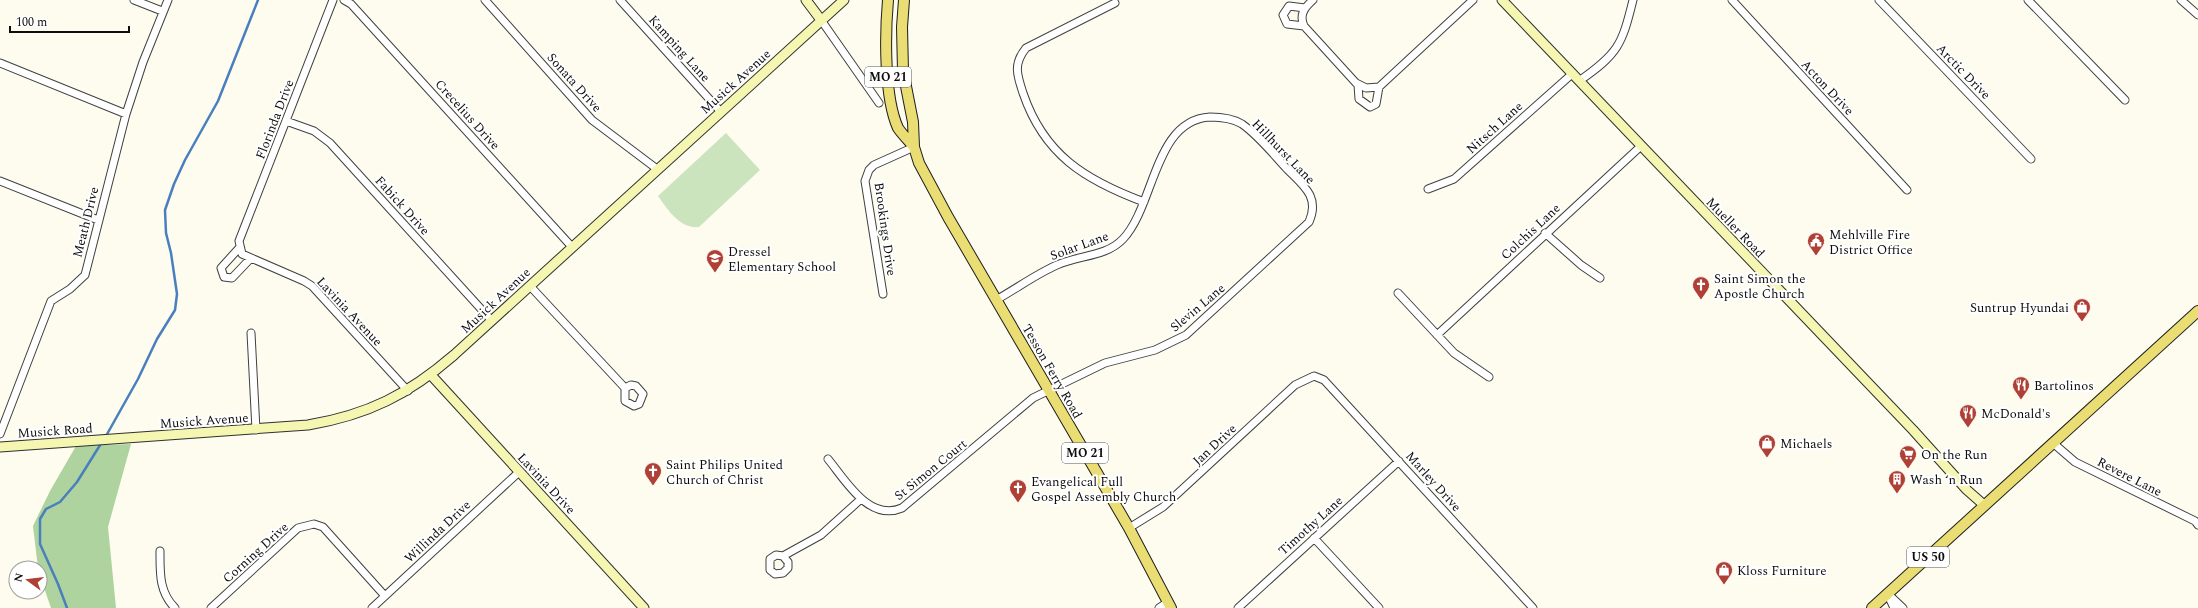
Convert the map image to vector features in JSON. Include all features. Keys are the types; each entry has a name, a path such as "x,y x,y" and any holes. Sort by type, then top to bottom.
{"main road":[{"name":"Tesson Ferry Road","path":"888,0 886,44 890,92 899,128 914,147 931,186 1129,528 1170,605"},
{"name":"Tesson Ferry Road","path":"904,0 902,50 906,93 913,122 914,147"},
{"name":"US 50","path":"1872,608 2198,311"}],"street":[{"path":"134,0 162,11"},
{"name":"Meath Drive","path":"0,434 51,301 70,289 85,274 126,114 143,62 162,11 168,0"},
{"name":"Florinda Drive","path":"241,251 239,241 332,0"},
{"name":"Crecelius Drive","path":"344,0 351,4 572,247"},
{"name":"Sonata Drive","path":"485,0 592,120 657,169"},
{"name":"Kamping Lane","path":"620,0 721,112"},
{"path":"806,0 879,103"},
{"name":"Musick Avenue","path":"112,439 256,430 308,425 339,419 375,407 408,391 431,375 492,321 844,0"},
{"path":"1313,0 1305,8 1302,16 1304,26 1358,84 1366,88 1379,86 1473,0"},
{"name":"Mueller Road","path":"1502,0 1913,430 1967,490 1984,505"},
{"path":"1579,81 1596,70 1612,55 1624,36 1633,0"},
{"name":"Acton Drive","path":"1732,0 1907,190"},
{"name":"Arctic Drive","path":"1879,0 2031,159"},
{"path":"2028,0 2125,100"},
{"path":"2181,0 2198,15"},
{"path":"1116,3 1026,48 1019,57 1017,67 1019,81 1028,109 1040,131 1052,146 1072,167 1090,179 1112,190 1144,202"},
{"path":"1304,26 1287,24 1283,15 1289,6 1305,8"},
{"path":"0,63 126,114"},
{"name":"Nitsch Lane","path":"1428,189 1454,179 1572,74"},
{"path":"1358,84 1360,99 1370,107 1376,104 1379,86"},
{"name":"Hillhurst Lane","path":"1201,118 1226,117 1247,129 1309,192 1314,211"},
{"name":"Solar Lane","path":"996,300 1056,266 1114,247 1132,228 1173,136 1187,123 1201,118"},
{"name":"Fabick Drive","path":"286,121 314,132 330,143 492,321"},
{"name":"Colchis Lane","path":"1437,334 1641,146"},
{"name":"Brookings Drive","path":"883,294 865,181 869,170 874,165 914,147"},
{"path":"0,181 98,220"},
{"name":"Slevin Lane","path":"1049,391 1105,363 1155,350 1186,335 1309,222 1314,211"},
{"path":"1545,233 1581,265 1600,278"},
{"path":"241,251 221,268 224,277 232,278 250,259"},
{"name":"Lavinia Avenue","path":"241,251 250,259 304,281 312,286 408,391"},
{"path":"530,286 626,388"},
{"path":"1398,293 1463,361 1489,377"},
{"path":"251,333 256,430"},
{"name":"Lavinia Drive","path":"431,375 644,608"},
{"name":"Marley Drive","path":"1314,376 1324,380 1533,608"},
{"name":"Jan Drive","path":"1129,528 1163,507 1295,385 1314,376"},
{"name":"St Simon Court","path":"828,460 861,499 875,508 886,512 894,512 902,508 1033,398 1049,391"},
{"name":"Musick Road","path":"0,447 112,439"},
{"name":"Revere Lane","path":"2053,443 2075,462 2197,521"},
{"name":"Timothy Lane","path":"1238,608 1399,461"},
{"name":"Willinda Drive","path":"372,608 519,472"},
{"path":"783,556 821,536 861,499"},
{"name":"Corning Drive","path":"211,608 298,528 314,524 323,527 385,596"},
{"path":"1314,538 1379,608"},
{"path":"160,551 162,583 166,599 175,608"},
{"path":"1887,593 1894,608"},
{"path":"1887,593 1903,608"},
{"path":"1159,608 1170,605"}],"green space":[{"path":"726,133 760,170 699,227 686,225 675,218 658,196"},
{"path":"131,444 108,527 116,608 51,608 48,599 48,560 37,560 33,526 50,491 76,446"}],"waterway":[{"path":"106,436 138,379 157,339 175,310 177,294 171,253 166,233 165,210 174,184 185,160 218,101 258,0"},
{"path":"67,608 40,544 40,519 46,509 60,502 77,482 102,442"}],"place":[{"name":"Mehlville Fire District Office","path":"1816,256"},
{"name":"Dressel Elementary School","path":"715,273"},
{"name":"Saint Simon the Apostle Church","path":"1701,300"},
{"name":"Suntrup Hyundai","path":"2082,322"},
{"name":"Bartolinos","path":"2021,400"},
{"name":"McDonald's","path":"1968,428"},
{"name":"Michaels","path":"1767,458"},
{"name":"On the Run","path":"1908,469"},
{"name":"Saint Philips United Church of Christ","path":"653,486"},
{"name":"Wash ‘n Run","path":"1897,494"},
{"name":"Evangelical Full Gospel Assembly Church","path":"1018,503"},
{"name":"Kloss Furniture","path":"1724,585"}]}
